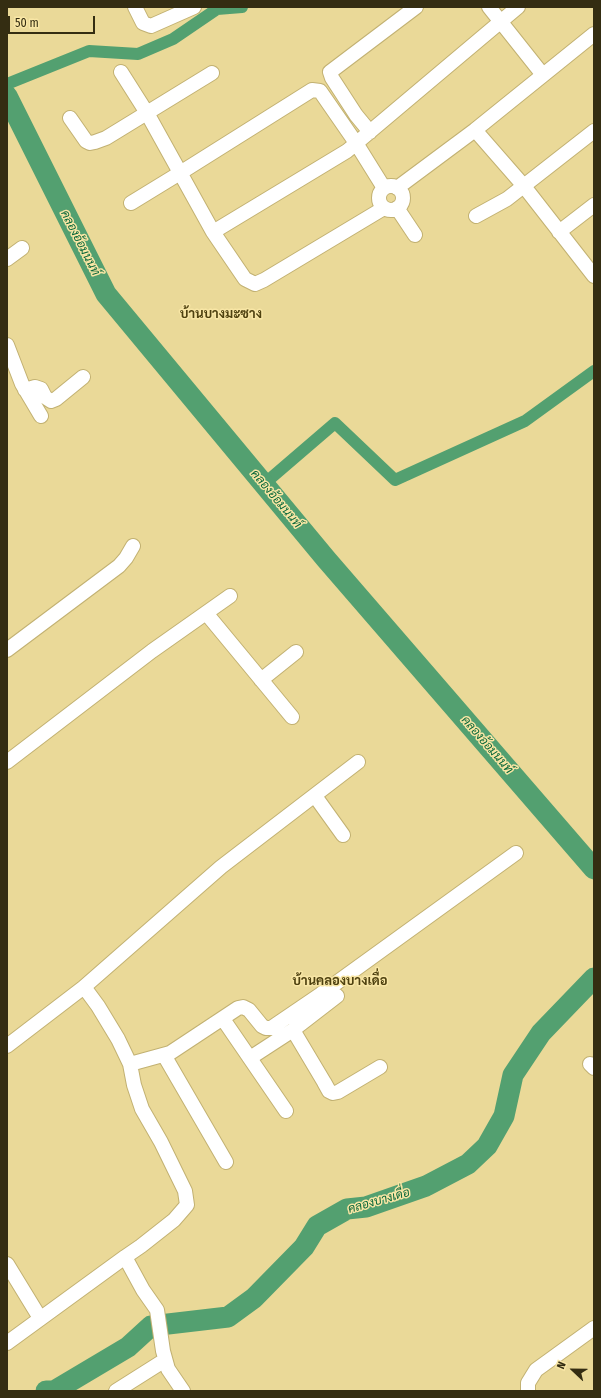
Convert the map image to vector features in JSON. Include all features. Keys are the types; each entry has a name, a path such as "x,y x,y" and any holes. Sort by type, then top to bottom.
{"street":[{"path":"135,7 143,23 150,26 194,7"},
{"path":"489,7 508,13 543,75"},
{"path":"370,132 356,116 332,78 330,72 414,8"},
{"path":"213,232 347,150 508,13"},
{"path":"415,235 390,208 379,200 381,191 391,188 475,130 594,34"},
{"path":"121,72 147,113 180,173 213,232 245,279 255,284 390,208 400,205 402,196 391,188 356,143 320,91 312,90 180,173 131,202"},
{"path":"70,118 86,141 92,143 106,138 212,73"},
{"path":"475,130 523,185 594,276"},
{"path":"476,216 507,199 594,131"},
{"path":"559,232 594,205"},
{"path":"7,259 22,248"},
{"path":"7,345 25,390 41,416"},
{"path":"25,390 35,386 41,390 45,397 51,401 56,400 83,377"},
{"path":"7,650 119,566 133,546"},
{"path":"7,762 152,651 230,596"},
{"path":"206,613 292,716"},
{"path":"262,680 296,652"},
{"path":"7,1046 84,986 221,867 358,762"},
{"path":"314,796 343,836"},
{"path":"130,1064 170,1053 238,1008 243,1007 249,1010 262,1026 271,1028 516,853"},
{"path":"7,1343 141,1246 174,1220 187,1205 185,1191 161,1142 142,1108 134,1085 130,1064 118,1039 84,986"},
{"path":"250,1058 293,1030 337,996"},
{"path":"223,1018 286,1111"},
{"path":"293,1030 329,1091 333,1093 338,1092 380,1067"},
{"path":"164,1055 226,1162"},
{"path":"125,1257 143,1290 157,1310 162,1351 168,1369 183,1391"},
{"path":"7,1264 40,1318"},
{"path":"528,1391 528,1383 536,1370 594,1328"},
{"path":"116,1391 165,1360"}],"waterway":[{"path":"7,84 89,51 138,54 173,39 217,9 242,7"},
{"name":"คลองอ้อมนนท์","path":"7,96 106,294 326,559 594,869"},
{"path":"264,484 335,423 395,480 525,421 594,371"},
{"name":"คลองบางเดื่อ","path":"46,1391 54,1391 128,1347 151,1326 228,1317 254,1298 304,1247 317,1226 347,1209 366,1207 426,1186 468,1164 487,1146 504,1116 513,1075 541,1033 594,978"}],"district":[{"name":"บ้านบางมะซาง","path":"221,314"},
{"name":"บ้านคลองบางเดื่อ","path":"340,981"}]}
